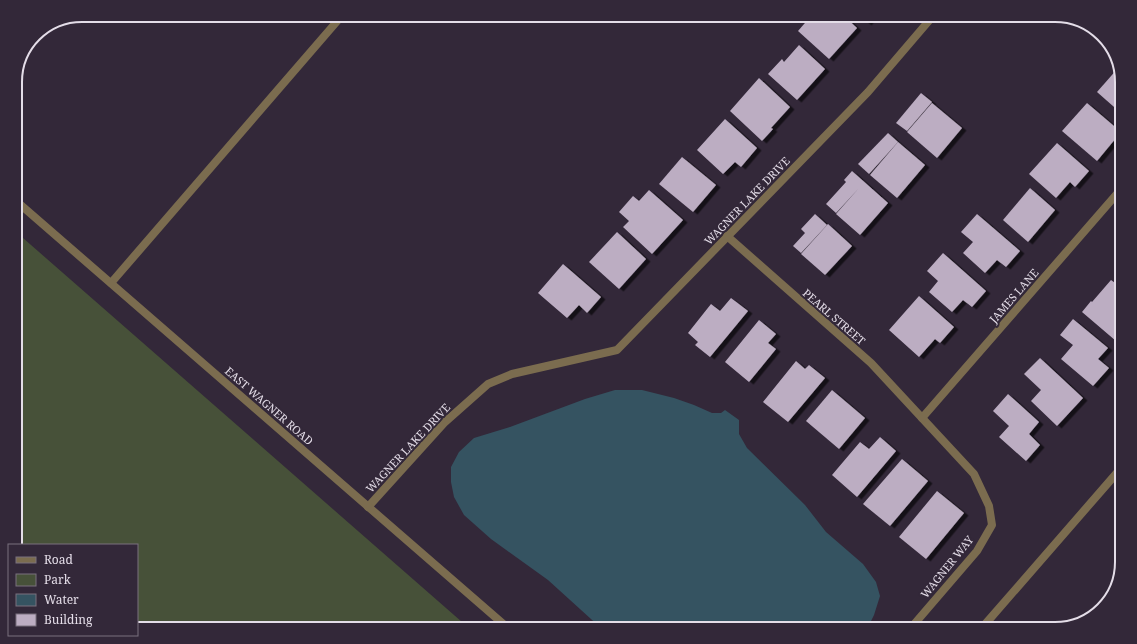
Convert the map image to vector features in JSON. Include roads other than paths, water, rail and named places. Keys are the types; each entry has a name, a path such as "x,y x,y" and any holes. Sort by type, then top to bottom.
{"street":[{"path":"111,283 335,22"},
{"name":"WAGNER LAKE DRIVE","path":"368,507 444,422 488,384 512,374 617,350 868,92 927,22"},
{"name":"JAMES LANE","path":"922,418 1115,196"},
{"name":"EAST WAGNER ROAD","path":"22,206 501,622"},
{"name":"PEARL STREET","path":"727,236 871,364 922,418"},
{"name":"WAGNER WAY","path":"916,622 977,551 992,525 989,506 974,474 922,418"},
{"path":"988,622 1115,475"}],"water":[{"path":"615,390 642,390 674,398 712,413 721,413 725,410 739,420 739,434 747,448 805,505 826,532 863,564 876,582 880,596 870,622 594,622 548,580 491,539 464,515 454,497 451,482 451,467 459,452 474,438 510,427 585,399"}]}
